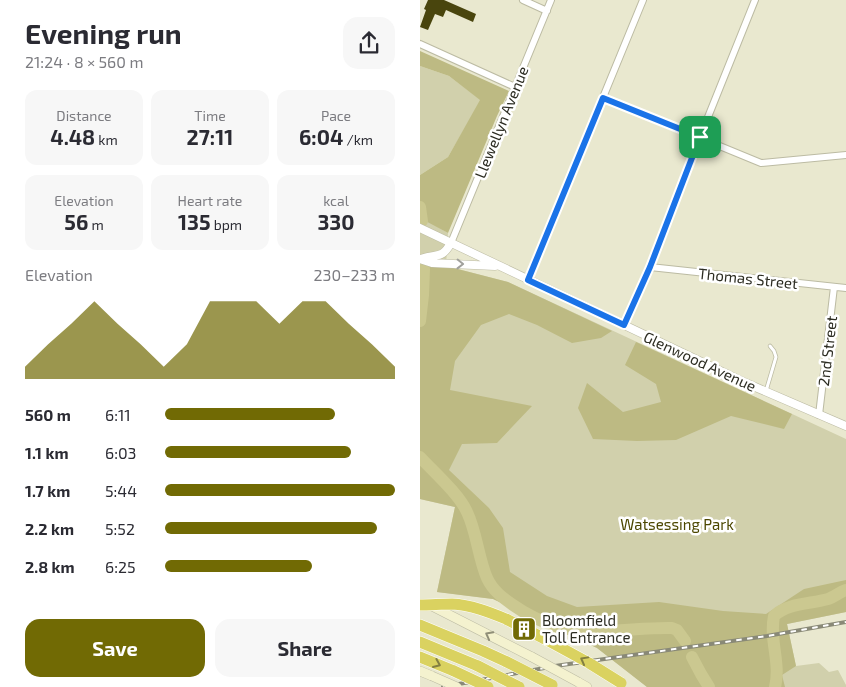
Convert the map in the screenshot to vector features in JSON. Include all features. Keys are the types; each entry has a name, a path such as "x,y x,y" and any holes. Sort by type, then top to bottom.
{"highway":[{"path":"420,605 457,604 494,614 560,647 624,685"},
{"path":"420,625 483,651 553,686"},
{"path":"420,642 478,666 519,687"},
{"path":"420,657 488,687"}],"main road":[{"path":"420,601 444,611 587,687"},
{"path":"420,671 457,687"}],"street":[{"path":"523,0 547,11"},
{"name":"Llewellyn Avenue","path":"451,243 551,0"},
{"path":"528,280 643,0"},
{"path":"624,325 650,267 755,0"},
{"path":"420,44 515,87"},
{"path":"603,98 760,162 846,155"},
{"name":"Glenwood Avenue","path":"420,228 624,325 846,426"},
{"path":"420,259 431,255 444,254 451,243"},
{"path":"420,259 432,263 500,266"},
{"name":"Thomas Street","path":"650,267 846,288"},
{"name":"2nd Street","path":"819,415 834,287"}],"lane":[{"path":"766,391 776,357 770,346"}],"green space":[{"path":"420,66 449,76 481,100 448,157 420,175"},
{"name":"Watsessing Park","path":"420,187 431,223 448,233 446,266 508,282 846,439 846,612 787,624 796,666 819,663 829,672 838,670 846,687 647,687 597,648 493,599 437,592 455,507 420,499"}],"shaded area":[{"path":"420,51 509,91 448,233 420,218 420,175 448,157 480,100 449,76 420,66"},
{"path":"446,266 508,282 612,331 601,338 572,343 537,325 509,314 481,325 455,361 450,390 532,406 497,443 462,444 449,470 489,508 503,528 510,572 547,596 577,607 659,602 723,611 766,614 804,589 846,580 846,612 787,624 796,666 782,675 785,687 647,687 597,648 493,599 437,592 455,507 420,499 420,267"},
{"path":"636,342 792,414 784,429 731,416 676,440 593,439 578,408 587,383 623,412 661,402 656,384 625,365"}],"building":[{"path":"428,0 444,0 476,14 473,22 446,10 443,17 435,14 428,30 420,27"}],"waterway":[{"path":"420,207 422,221"},
{"path":"420,321 424,269"},
{"path":"420,457 463,505 473,528 481,562 489,583 502,597 513,605 546,623 571,630 600,631 672,628 677,630 685,641"},
{"path":"775,687 777,669 773,634 774,616 786,609 800,604 828,599 846,590"},
{"path":"692,657 709,687"}],"railway":[{"path":"443,687 555,666 767,636 846,622"}],"place":[{"name":"Bloomfield Toll Entrance","path":"524,629"}],"route":[{"path":"603,98 700,137 650,267 624,325 528,280 603,98"}]}
